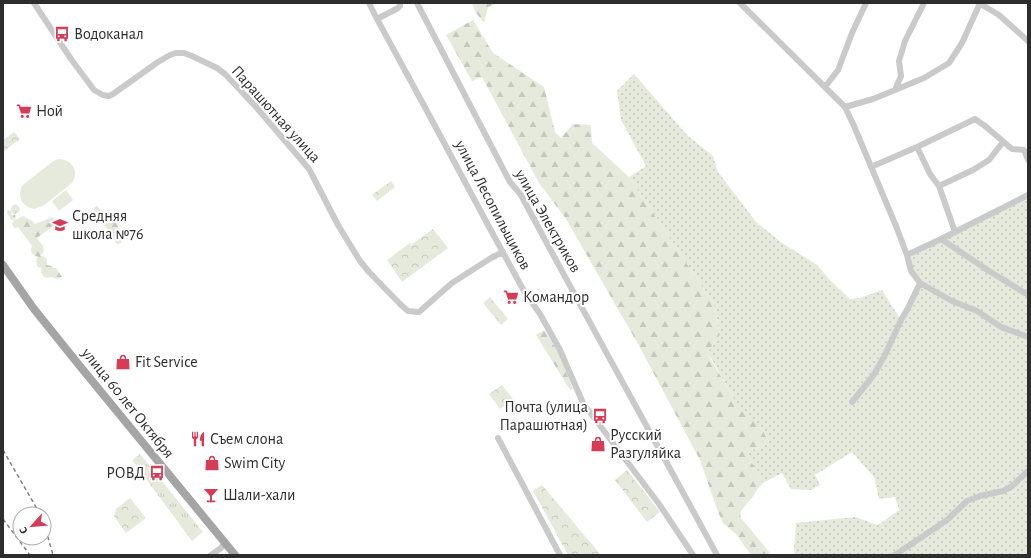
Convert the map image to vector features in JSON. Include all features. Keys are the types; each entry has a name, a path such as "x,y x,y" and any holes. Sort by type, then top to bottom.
{"main road":[{"name":"улица 60 лет Октября","path":"3,265 34,309 235,555"}],"street":[{"name":"Парашютная улица","path":"34,3 83,76 94,90 103,95 109,96 113,94 158,62 176,52 184,53 202,60 225,74 256,107 309,169 338,225 360,261 408,311 418,312 452,283 503,252"},
{"name":"улица Лесопильщиков","path":"369,3 376,20 503,252 560,350 586,408 658,504 693,555"},
{"path":"376,20 398,8 400,3"},
{"name":"улица Электриков","path":"417,3 510,182 521,195 717,555"},
{"path":"740,3 844,107 854,126 907,255 911,271 920,283 952,301 977,311 1001,327 1028,337"},
{"path":"825,87 838,70 852,33 866,3"},
{"path":"895,90 901,76 898,61 905,41 924,3"},
{"path":"844,107 873,98 924,78 950,63 962,43 980,3 999,15 1028,41"},
{"path":"871,167 975,119 1012,149 1026,148 1028,160"},
{"path":"939,186 974,170 989,160 1003,142"},
{"path":"917,147 930,174 939,186 955,232"},
{"path":"907,255 941,240 1028,195"},
{"path":"941,240 1028,295"},
{"path":"852,402 873,376 885,355 920,283"},
{"path":"498,438 560,555"},
{"path":"895,555 947,520 967,501 980,496 1003,491 1011,487 1028,471"},
{"path":"211,555 221,548 225,542"}],"green space":[{"path":"472,3 498,3 488,7 484,23 476,13"},
{"path":"473,20 493,53 544,87 555,132 561,138 573,124 591,125 592,143 629,177 714,304 720,335 707,353 741,410 761,427 769,442 747,453 763,483 740,514 741,518 770,553 769,555 751,555 736,534 723,523 700,460 638,344 566,219 539,183 482,77 472,81 446,35"},
{"path":"634,74 687,135 713,156 718,172 756,222 782,243 816,264 850,299 860,298 882,290 901,320 920,283 911,271 907,255 1028,195 1028,555 795,555 796,523 855,517 878,525 899,510 895,497 879,499 874,477 852,452 815,475 820,485 811,490 791,489 782,473 763,483 747,453 769,442 761,427 741,411 707,353 720,335 714,304 629,177 646,166 621,120 617,91"},
{"path":"14,132 20,139 3,152 3,140"},
{"path":"58,159 67,161 73,166 75,174 72,183 43,206 34,209 28,207 21,200 21,188 52,162"},
{"path":"391,181 395,187 377,201 372,195"},
{"path":"66,190 73,200 59,211 52,201"},
{"path":"16,204 20,208 19,212 14,214 11,212 12,215 15,215 16,218 14,220 24,216 35,224 52,217 57,223 37,238 43,246 44,251 40,256 45,257 47,260 47,265 56,268 62,277 57,279 52,277 46,278 43,276 41,272 42,268 38,267 36,262 37,258 39,257 32,253 32,246 18,227 15,228 13,226 12,223 14,221 10,219 7,213 8,210 11,211 12,206"},
{"path":"97,206 104,212 108,210 123,235 121,243 117,244 93,208"},
{"path":"433,229 448,248 402,282 387,260 410,243 411,245"},
{"path":"490,297 508,319 501,325 483,303"},
{"path":"544,330 559,354 573,389 570,390 536,335"},
{"path":"502,385 513,399 500,409 489,394"},
{"path":"140,454 203,532 192,541 132,460"},
{"path":"627,470 660,512 647,522 615,480"},
{"path":"542,485 601,555 568,555 533,491"},
{"path":"130,498 146,518 126,533 114,516 116,509"}],"railway":[{"path":"3,450 35,506"},
{"path":"3,519 30,555"},
{"path":"50,546 53,555"}],"place":[{"name":"Водоканал","path":"62,34"},
{"name":"Ной","path":"24,111"},
{"name":"Средняя школа №76","path":"60,225"},
{"name":"Командор","path":"511,297"},
{"name":"Fit Service","path":"123,362"},
{"name":"Почта (улица Парашютная)","path":"600,416"},
{"name":"Съем слона","path":"198,439"},
{"name":"Русский Разгуляйка","path":"598,444"},
{"name":"Swim City","path":"212,463"},
{"name":"РОВД","path":"157,473"},
{"name":"Шали-хали","path":"211,495"}]}
